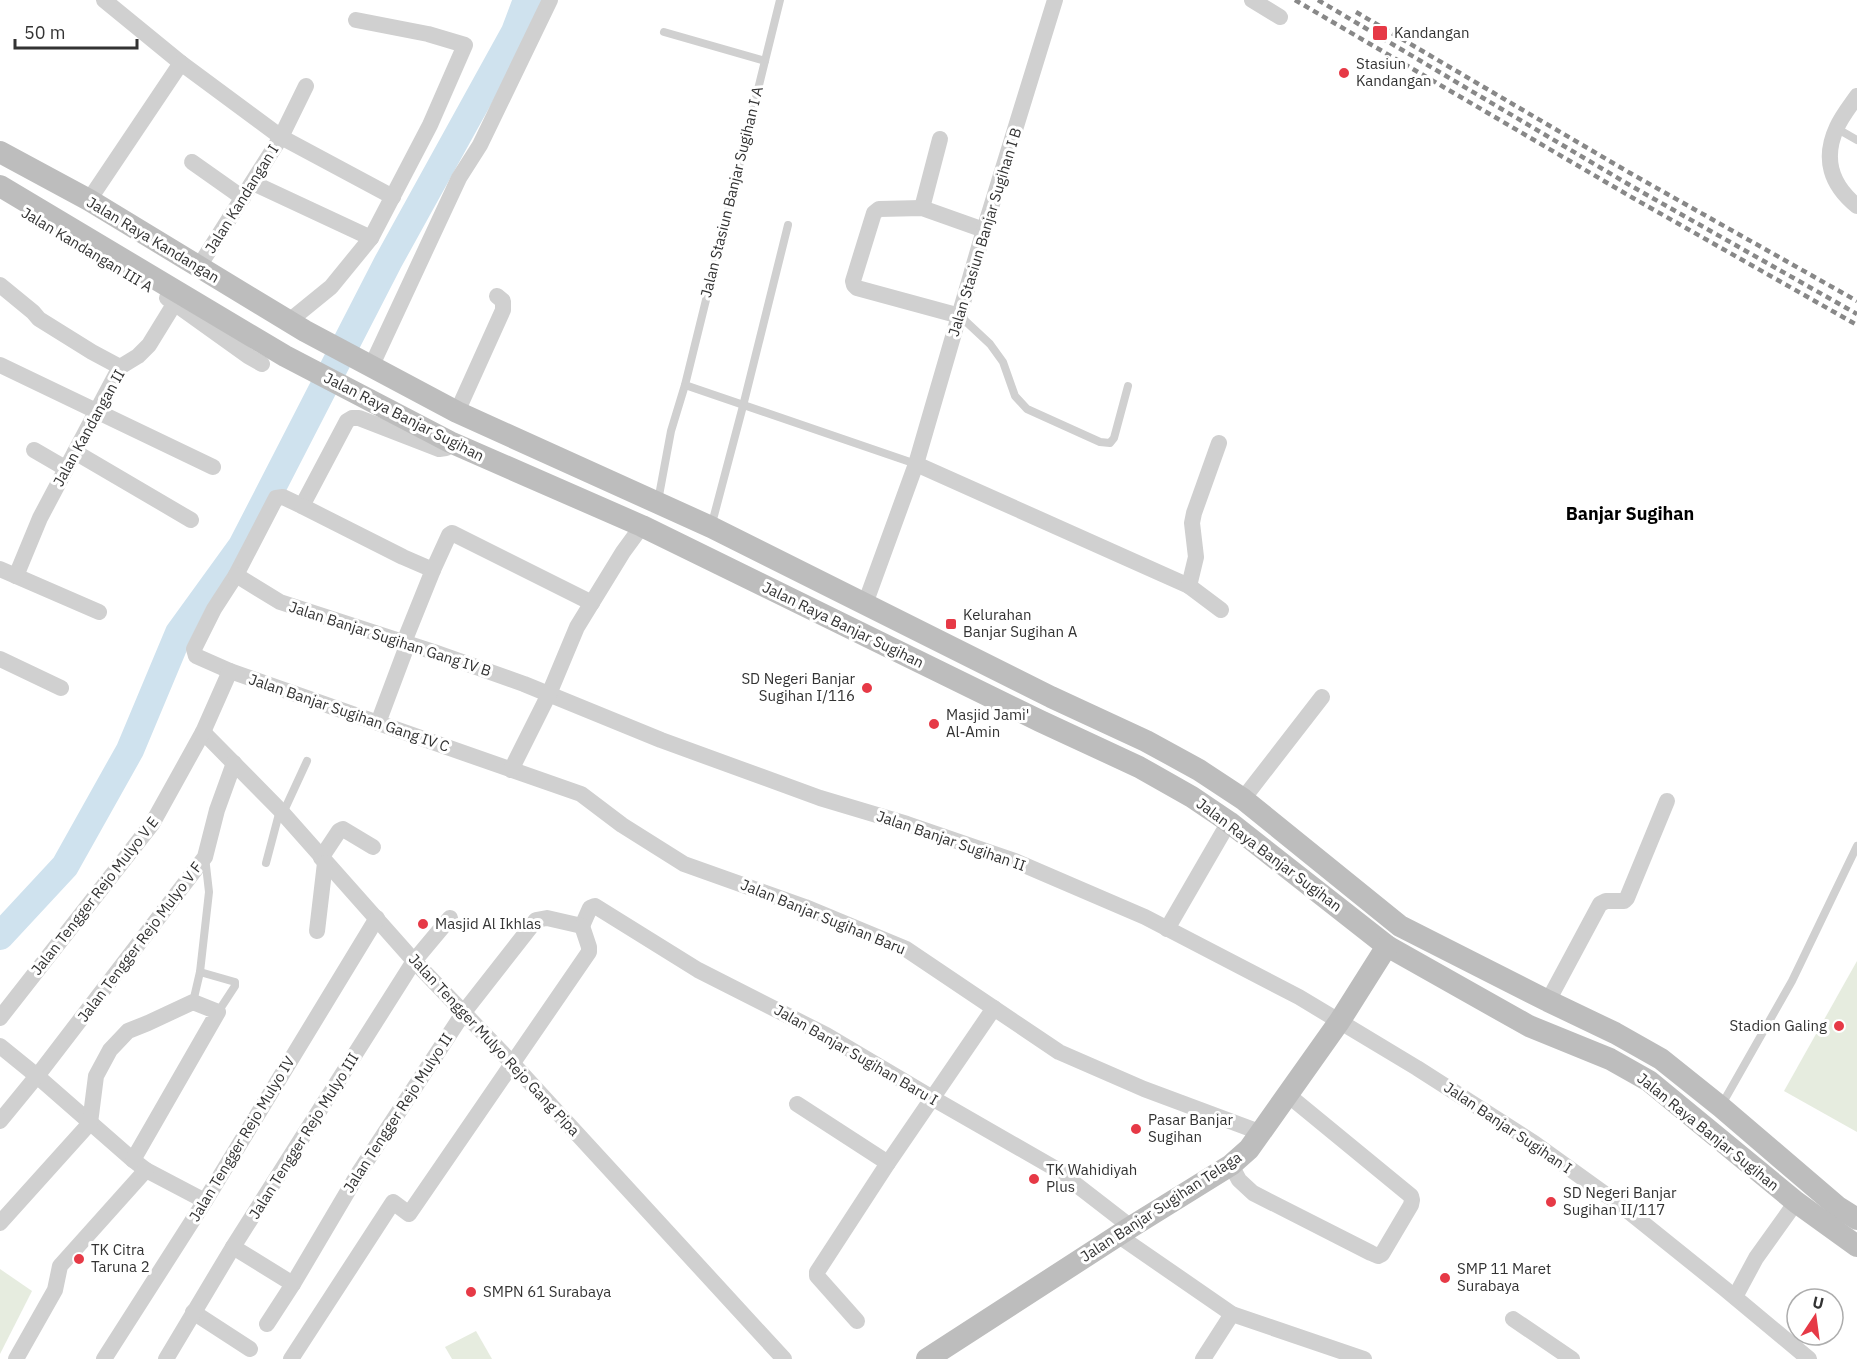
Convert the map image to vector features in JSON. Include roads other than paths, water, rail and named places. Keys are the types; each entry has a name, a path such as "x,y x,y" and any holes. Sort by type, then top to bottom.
{"main road":[{"name":"Jalan Raya Kandangan","path":"0,152 88,200 297,327"},
{"name":"Jalan Raya Kandangan","path":"0,186 178,298 285,356"},
{"name":"Jalan Raya Banjar Sugihan","path":"297,327 457,412 658,501 1051,697 1146,741 1199,770 1243,799 1400,926 1615,1033 1661,1059 1838,1207 1857,1219"},
{"name":"Jalan Raya Banjar Sugihan","path":"285,356 450,442 642,526 1040,721 1139,767 1192,797 1229,822 1387,946 1529,1026 1610,1059 1649,1081 1796,1202 1857,1246"},
{"path":"1040,721 1051,697"},
{"name":"Jalan Banjar Sugihan Telaga","path":"927,1359 1231,1165 1249,1149 1339,1022 1387,946"}],"street":[{"name":"Jalan Kandangan I","path":"104,0 181,63 281,137 198,268"},
{"path":"362,362 459,178 480,145 550,0"},
{"name":"Jalan Stasiun Banjar Sugihan I B","path":"864,604 916,464 984,230 1055,0"},
{"path":"1252,0 1280,17"},
{"path":"297,327 371,238 430,125 465,45 428,34 356,20"},
{"path":"88,200 181,63"},
{"path":"306,86 281,137 393,197"},
{"path":"1857,96 1836,128 1829,158 1834,181 1857,206"},
{"path":"922,208 940,139"},
{"path":"192,162 243,198"},
{"path":"253,183 371,238"},
{"name":"Jalan Kandangan III A","path":"0,197 178,298 248,356 262,363"},
{"path":"960,316 857,288 853,281 876,211 879,209 922,208 984,230"},
{"path":"0,285 27,306 39,320 120,367"},
{"path":"457,412 503,310 503,301 497,296"},
{"name":"Jalan Kandangan II","path":"16,576 40,518 120,367 138,356 149,345 178,298"},
{"path":"0,365 213,467"},
{"path":"302,506 349,419 360,418 439,449 446,448 450,442"},
{"path":"1189,586 1196,557 1192,523 1194,513 1219,443"},
{"path":"33,450 65,468"},
{"path":"75,452 191,520"},
{"path":"916,464 1189,586 1221,609"},
{"path":"236,575 276,498 283,497 403,558 433,570"},
{"path":"511,770 549,694 577,627 623,552 642,526"},
{"path":"378,723 433,570 449,535 456,533 592,603"},
{"path":"0,569 99,612"},
{"name":"Jalan Banjar Sugihan Gang IV B","path":"236,575 280,602 406,643 549,694"},
{"name":"Jalan Banjar Sugihan Gang IV C","path":"236,575 214,609 194,649 196,656 230,671 511,770"},
{"path":"0,659 61,688"},
{"name":"Jalan Tengger Rejo Mulyo V E","path":"0,1018 152,824 203,732 230,671"},
{"name":"Jalan Banjar Sugihan II","path":"549,694 661,740 820,798 907,824 1015,861 1145,917 1299,997 1339,1022"},
{"path":"1243,799 1322,697"},
{"name":"Jalan Tengger Mulyo Rejo Gang Pipa","path":"203,732 282,812 414,961 513,1064 784,1359"},
{"name":"Jalan Tengger Rejo Mulyo V F","path":"0,1121 205,857 234,763"},
{"name":"Jalan Banjar Sugihan Baru","path":"511,770 581,795 622,825 684,864 805,907 906,949 1059,1052 1144,1089 1262,1133"},
{"path":"1548,1001 1600,904 1606,901 1624,901 1627,898 1667,801"},
{"path":"1167,929 1229,822"},
{"path":"317,931 323,860 339,831 343,829 372,846"},
{"name":"Jalan Banjar Sugihan Baru I","path":"582,926 590,908 595,906 698,970 826,1035 1056,1169 1125,1232 1232,1314 1364,1359"},
{"name":"Jalan Tengger Rejo Mulyo II","path":"267,1324 358,1174 464,1012 536,920 543,917 582,926"},
{"name":"Jalan Tengger Rejo Mulyo IV","path":"104,1359 204,1202 377,918"},
{"name":"Jalan Tengger Rejo Mulyo III","path":"166,1359 233,1247 414,961 450,918"},
{"path":"291,1359 393,1202 409,1214 589,952 582,926"},
{"path":"0,1223 90,1123 96,1076 110,1050 128,1031 193,1002 219,1012 140,1165 60,1266 55,1290 16,1359"},
{"path":"857,1321 818,1276 820,1265 994,1008"},
{"name":"Jalan Banjar Sugihan I","path":"1339,1022 1417,1068 1534,1143 1623,1207 1809,1359"},
{"path":"0,1046 140,1165 204,1202"},
{"path":"1231,1165 1239,1180 1253,1193 1371,1254 1378,1256 1382,1254 1411,1205 1411,1196 1288,1095"},
{"path":"797,1104 888,1163"},
{"path":"1735,1297 1756,1258 1796,1202"},
{"path":"233,1247 293,1284"},
{"path":"194,1312 250,1349"},
{"path":"1203,1359 1232,1314"},
{"path":"1513,1319 1572,1359"}],"lane":[{"name":"Jalan Stasiun Banjar Sugihan I A","path":"658,501 671,431 685,385 780,0"},
{"path":"664,32 765,61"},
{"path":"1836,128 1857,140"},
{"path":"711,527 788,225"},
{"path":"960,316 990,344 1003,362 1014,396 1027,409 1100,442 1110,443 1114,438 1128,386"},
{"path":"685,385 916,464"},
{"path":"266,863 282,812 308,760"},
{"path":"1721,1107 1792,981 1857,846"},
{"path":"193,1002 200,972 209,892 205,857"},
{"path":"200,972 235,981 235,986 219,1012"}],"waterway":[{"path":"0,936 65,866 130,750 179,633 242,546 388,262 515,32 527,0"}],"railway":[{"path":"1295,0 1633,198 1857,325"},
{"path":"1318,0 1633,187 1857,314"},
{"path":"1356,12 1630,173 1857,301"}],"place":[{"name":"Kandangan","path":"1380,33"},
{"name":"Stasiun Kandangan","path":"1344,73"},
{"name":"Kelurahan Banjar Sugihan A","path":"951,624"},
{"name":"SD Negeri Banjar Sugihan I/116","path":"867,688"},
{"name":"Masjid Jami' Al-Amin","path":"934,724"},
{"name":"Masjid Al Ikhlas","path":"423,924"},
{"name":"Stadion Galing","path":"1839,1026"},
{"name":"Pasar Banjar Sugihan","path":"1136,1129"},
{"name":"TK Wahidiyah Plus","path":"1034,1179"},
{"name":"SD Negeri Banjar Sugihan II/117","path":"1551,1202"},
{"name":"TK Citra Taruna 2","path":"79,1259"},
{"name":"SMP 11 Maret Surabaya","path":"1445,1278"},
{"name":"SMPN 61 Surabaya","path":"471,1292"}],"district":[{"name":"Banjar Sugihan","path":"1630,514"}]}
